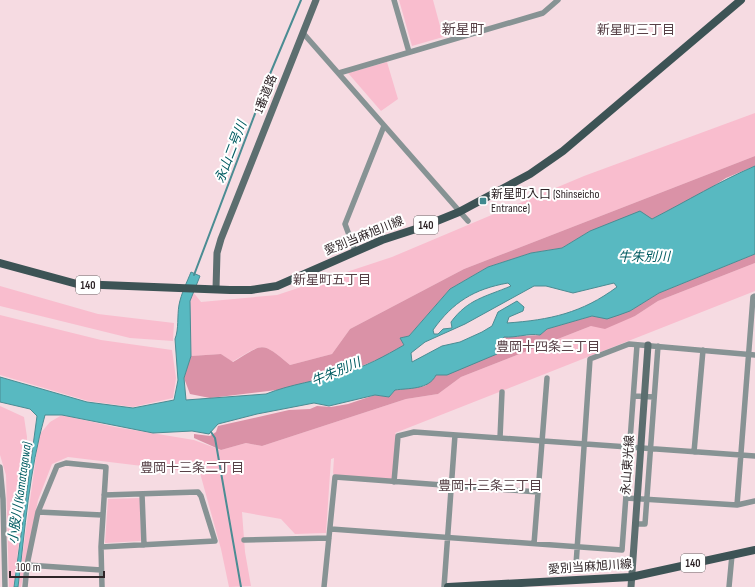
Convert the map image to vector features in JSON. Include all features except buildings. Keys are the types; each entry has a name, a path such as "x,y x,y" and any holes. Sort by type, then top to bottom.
{"main road":[{"name":"愛別当麻旭川線","path":"0,263 77,284 252,290 277,286 355,251 459,212 548,163 741,0"},
{"name":"愛別当麻旭川線","path":"448,587 632,577 755,550"}],"street":[{"name":"1番道路","path":"216,289 217,252 221,239 316,0"},
{"path":"394,0 409,52"},
{"path":"339,74 543,13 558,0"},
{"path":"303,33 468,221"},
{"path":"355,251 345,224 384,126"},
{"path":"737,505 748,354 753,297 755,296"},
{"path":"576,565 590,359 629,344 755,355"},
{"path":"331,529 622,550 637,344"},
{"name":"永山東光線","path":"631,587 636,498 648,346"},
{"path":"635,524 645,524 658,346"},
{"path":"694,452 703,350"},
{"path":"534,544 546,378"},
{"path":"500,438 502,392"},
{"path":"634,396 654,397"},
{"path":"394,482 398,436 414,432 755,456"},
{"path":"444,587 455,435"},
{"path":"25,587 27,565 38,512 57,466 66,463 106,467 102,515 102,587"},
{"path":"0,466 2,552 5,587"},
{"path":"324,587 335,477 538,492"},
{"path":"101,547 215,541 201,496 198,492 104,495"},
{"path":"142,494 144,545"},
{"path":"626,498 737,505 755,501"},
{"path":"38,512 102,515"},
{"path":"244,540 329,538"},
{"path":"729,587 732,555"},
{"path":"27,565 101,570"}],"shaded area":[{"path":"399,0 433,0 443,37 412,46"},
{"path":"387,62 398,99 381,111 348,73"},
{"path":"755,113 755,156 464,269 350,329 332,354 290,365 267,348 262,347 250,351 232,362 221,354 191,356 189,307 193,292 201,302 277,295 392,257 584,176"},
{"path":"755,156 755,166 726,178 698,196 652,219 590,231 562,248 531,253 488,267 450,289 409,336 400,338 404,345 384,357 344,373 277,390 210,398 190,394 184,378 191,356 221,354 233,362 251,351 262,347 267,348 290,365 332,354 350,329 464,269"},
{"path":"755,254 755,263 658,301 635,316 605,329 591,326 461,377 438,394 406,399 262,446 246,443 221,450 194,438 194,434 210,436 216,432 218,426 289,410 310,409 317,406 331,407 348,404 375,395 389,397 395,390 425,386 436,375 497,354 495,349 504,337 540,335 547,329 592,316 599,317 630,311 659,293"},
{"path":"755,263 755,291 395,433 398,436 394,482 335,477 333,473 334,458 331,459 326,533 295,534 281,519 242,512 245,552 251,586 229,587 221,549 200,473 68,457 52,464 38,500 21,587 18,587 39,435 50,422 62,415 115,427 194,440 221,450 246,443 262,446 406,399 438,394 461,377 591,326 635,316 658,301"},
{"path":"0,286 98,314 174,323 173,341 130,338 0,306"},
{"path":"0,315 101,340 172,350 176,378 173,398 133,407 88,401 0,375"},
{"path":"0,406 24,417 27,437 21,522 14,587 9,587 6,475 0,455"},
{"path":"140,498 141,541 105,543 108,499"}],"water":[{"name":"牛朱別川","path":"755,166 755,254 659,293 630,311 607,319 592,316 547,329 540,335 504,337 495,349 497,354 447,375 436,375 433,380 423,386 395,390 389,397 375,395 329,406 314,403 257,414 218,424 209,434 192,431 153,433 62,415 45,415 31,479 18,587 14,587 37,416 30,409 0,402 0,377 87,402 133,408 174,400 178,380 175,339 178,309 191,272 200,276 190,301 191,356 184,378 186,400 266,394 334,376 367,364 404,345 400,338 409,336 450,289 488,267 531,253 562,248 590,231 640,211 652,219","holes":["508,283 511,286 485,296 464,308 451,322 452,328 443,329 438,334 434,334 433,330 441,320 465,298 485,289","614,283 617,287 604,296 565,314 537,320 507,323 509,317 523,311 524,307 517,301 498,312 492,326 482,332 460,342 442,346 412,362 411,353 425,342 465,324 534,286 546,286 573,293"]}],"waterway":[{"name":"永山二号川","path":"194,275 270,74 301,0"},
{"path":"211,432 215,438 241,587"}],"place":[{"name":"新星町入口 (Shinseicho Entrance)","path":"483,201"}],"district":[{"name":"新星町","path":"463,29"},
{"name":"新星町三丁目","path":"636,30"},
{"name":"新星町五丁目","path":"332,280"},
{"name":"豊岡十四条三丁目","path":"548,347"},
{"name":"豊岡十三条二丁目","path":"192,468"},
{"name":"豊岡十三条三丁目","path":"490,486"}],"water label":[{"name":"小股川 (Komatagawa)","path":"20,493"}]}
